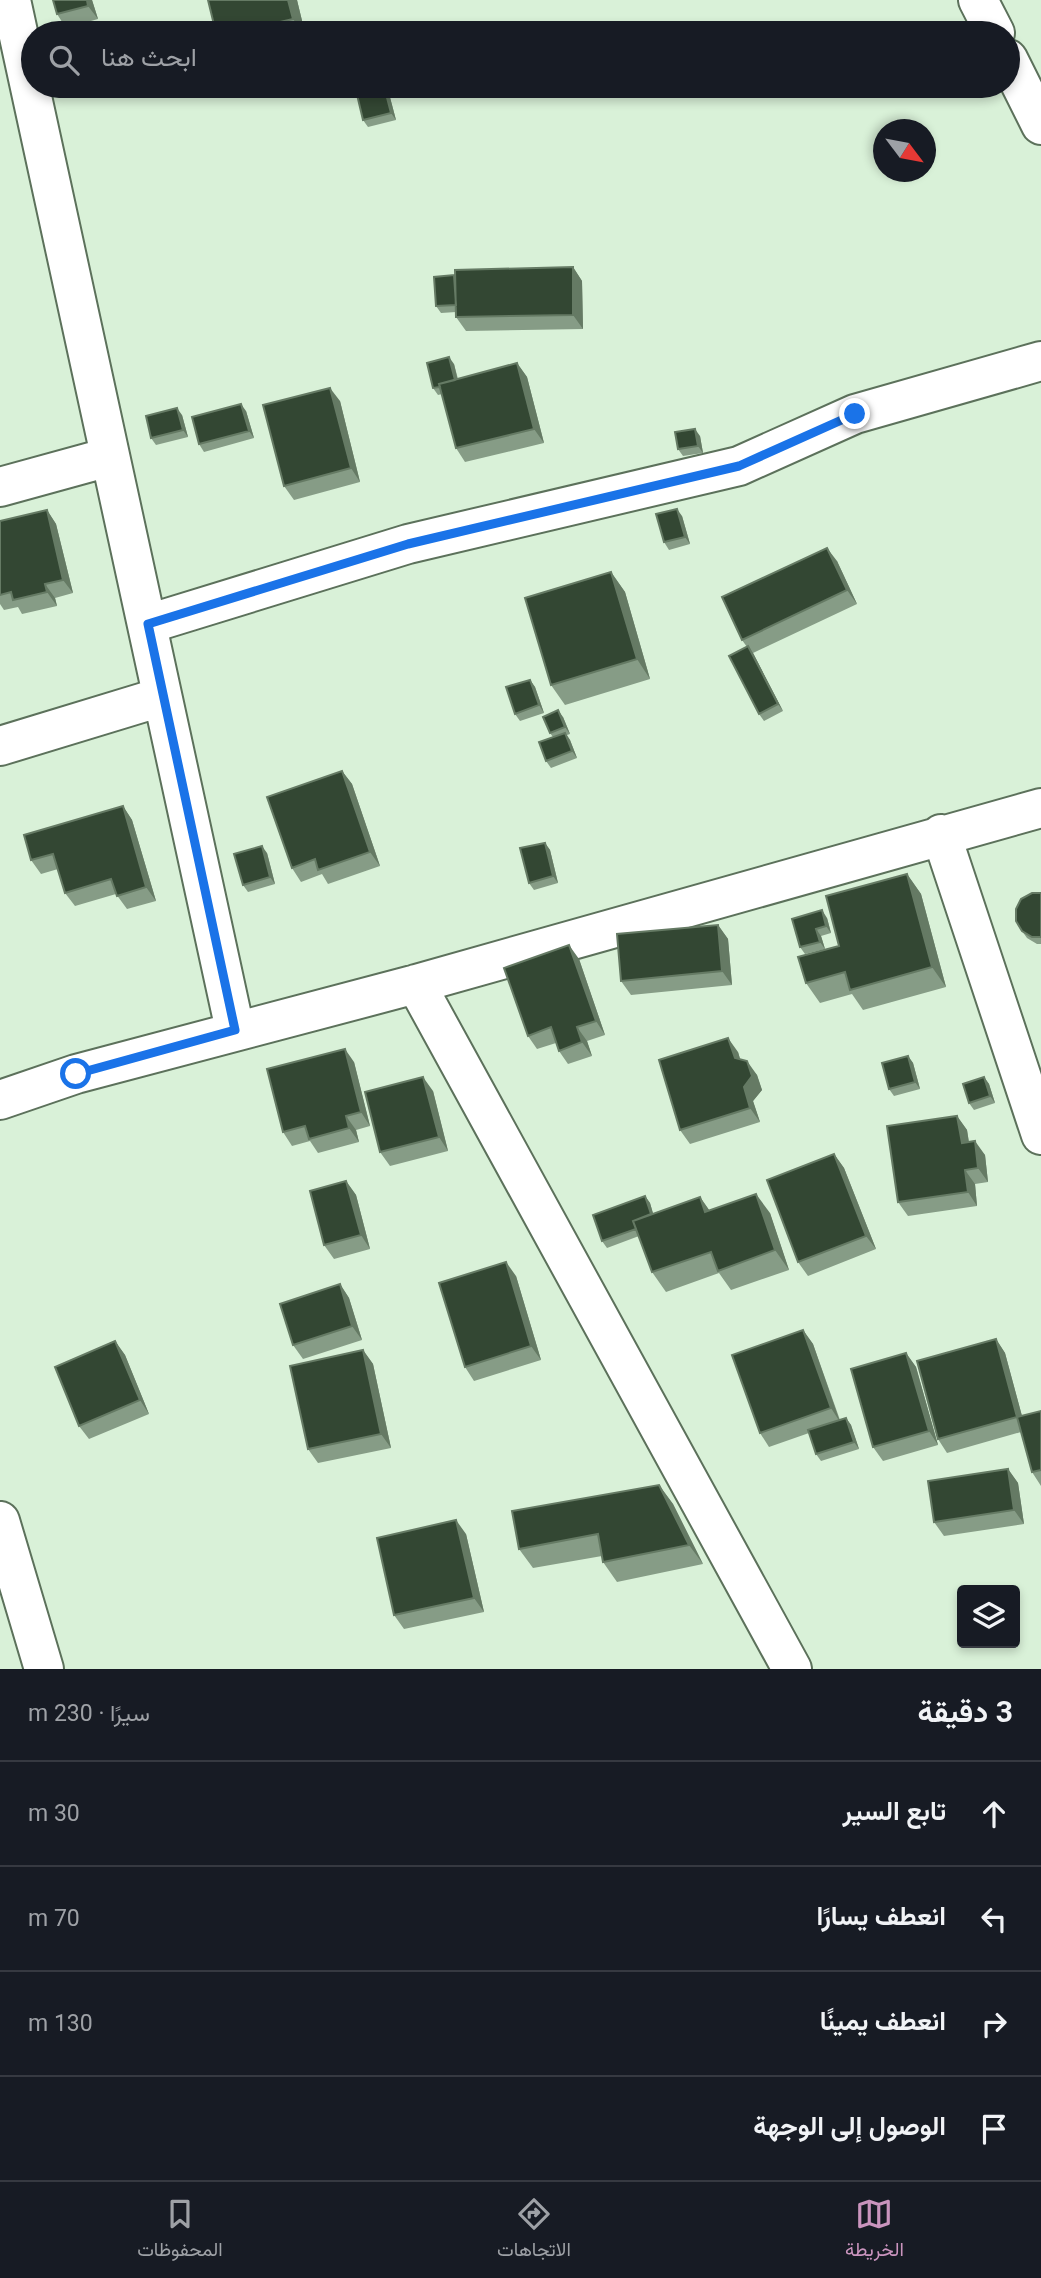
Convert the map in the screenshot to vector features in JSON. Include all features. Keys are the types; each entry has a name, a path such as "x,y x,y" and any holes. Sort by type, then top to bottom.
{"street":[{"path":"11,0 21,47"},
{"path":"978,0 989,21"},
{"path":"1020,83 1041,125"},
{"path":"32,98 235,1030"},
{"path":"148,624 408,544 739,466 855,414 1041,361"},
{"path":"0,487 109,457"},
{"path":"0,746 161,697"},
{"path":"0,1100 76,1074 416,984 1041,808"},
{"path":"941,834 1041,1135"},
{"path":"416,984 792,1669"},
{"path":"0,1521 44,1669"}],"building":[{"path":"53,0 87,0 88,6 57,14"},
{"path":"208,0 288,0 293,19 284,21 213,21"},
{"path":"358,98 387,98 391,113 363,120"},
{"path":"573,267 573,315 456,317 455,270"},
{"path":"454,275 456,305 436,306 434,277"},
{"path":"449,357 455,380 433,388 427,363"},
{"path":"517,363 534,429 456,448 439,384"},
{"path":"330,388 351,468 284,486 263,405"},
{"path":"241,404 249,431 199,444 192,417"},
{"path":"177,408 183,430 151,438 146,416"},
{"path":"695,429 698,446 678,449 675,432"},
{"path":"677,509 685,537 664,542 656,514"},
{"path":"47,510 63,580 45,584 47,592 13,600 11,592 0,595 0,521"},
{"path":"827,548 847,590 742,640 722,597"},
{"path":"611,572 637,659 551,685 525,598"},
{"path":"748,646 778,704 759,714 729,656"},
{"path":"530,680 539,705 515,714 506,687"},
{"path":"558,710 565,727 550,733 543,717"},
{"path":"565,733 572,751 546,761 539,742"},
{"path":"342,771 370,852 318,870 315,859 292,868 267,797"},
{"path":"123,806 146,887 117,896 111,879 65,893 53,854 31,860 24,835"},
{"path":"545,843 553,876 529,883 520,848"},
{"path":"262,846 270,877 243,885 234,854"},
{"path":"907,874 932,967 850,990 845,972 806,983 798,957 839,946 826,896"},
{"path":"1032,893 1041,893 1041,937 1032,937 1022,931 1016,921 1016,909 1021,899"},
{"path":"822,910 826,926 816,929 820,942 800,947 792,919"},
{"path":"718,925 722,971 621,981 617,934"},
{"path":"569,945 596,1021 577,1027 582,1042 559,1051 551,1027 528,1036 504,968"},
{"path":"728,1038 735,1058 747,1061 752,1076 744,1087 750,1108 680,1130 659,1060"},
{"path":"345,1049 361,1112 346,1116 349,1128 309,1139 305,1126 283,1132 267,1069"},
{"path":"908,1056 915,1082 889,1089 882,1063"},
{"path":"423,1077 439,1137 380,1152 365,1092"},
{"path":"984,1077 990,1096 969,1103 963,1084"},
{"path":"957,1116 962,1143 975,1141 978,1168 965,1170 968,1192 898,1202 887,1126"},
{"path":"834,1154 866,1236 798,1262 767,1180"},
{"path":"346,1181 361,1235 324,1245 310,1191"},
{"path":"756,1194 775,1250 718,1271 711,1252 652,1272 633,1221 700,1197 705,1212"},
{"path":"645,1196 651,1214 633,1221 636,1229 602,1241 593,1215"},
{"path":"506,1262 531,1346 465,1367 439,1283"},
{"path":"340,1284 352,1326 293,1345 280,1304"},
{"path":"803,1330 831,1408 760,1433 732,1355"},
{"path":"996,1339 1017,1417 938,1439 917,1361"},
{"path":"115,1341 140,1400 79,1426 55,1367"},
{"path":"363,1350 381,1434 308,1449 290,1366"},
{"path":"906,1353 929,1431 873,1447 851,1369"},
{"path":"1041,1411 1041,1470 1032,1472 1017,1417"},
{"path":"846,1418 854,1442 816,1454 808,1430"},
{"path":"1008,1469 1014,1510 934,1522 928,1481"},
{"path":"659,1485 689,1545 603,1562 598,1534 519,1549 512,1511"},
{"path":"456,1520 474,1598 394,1615 377,1538"}],"route":[{"path":"76,1074 235,1030 161,697 148,624 408,544 739,466 855,414"}]}
